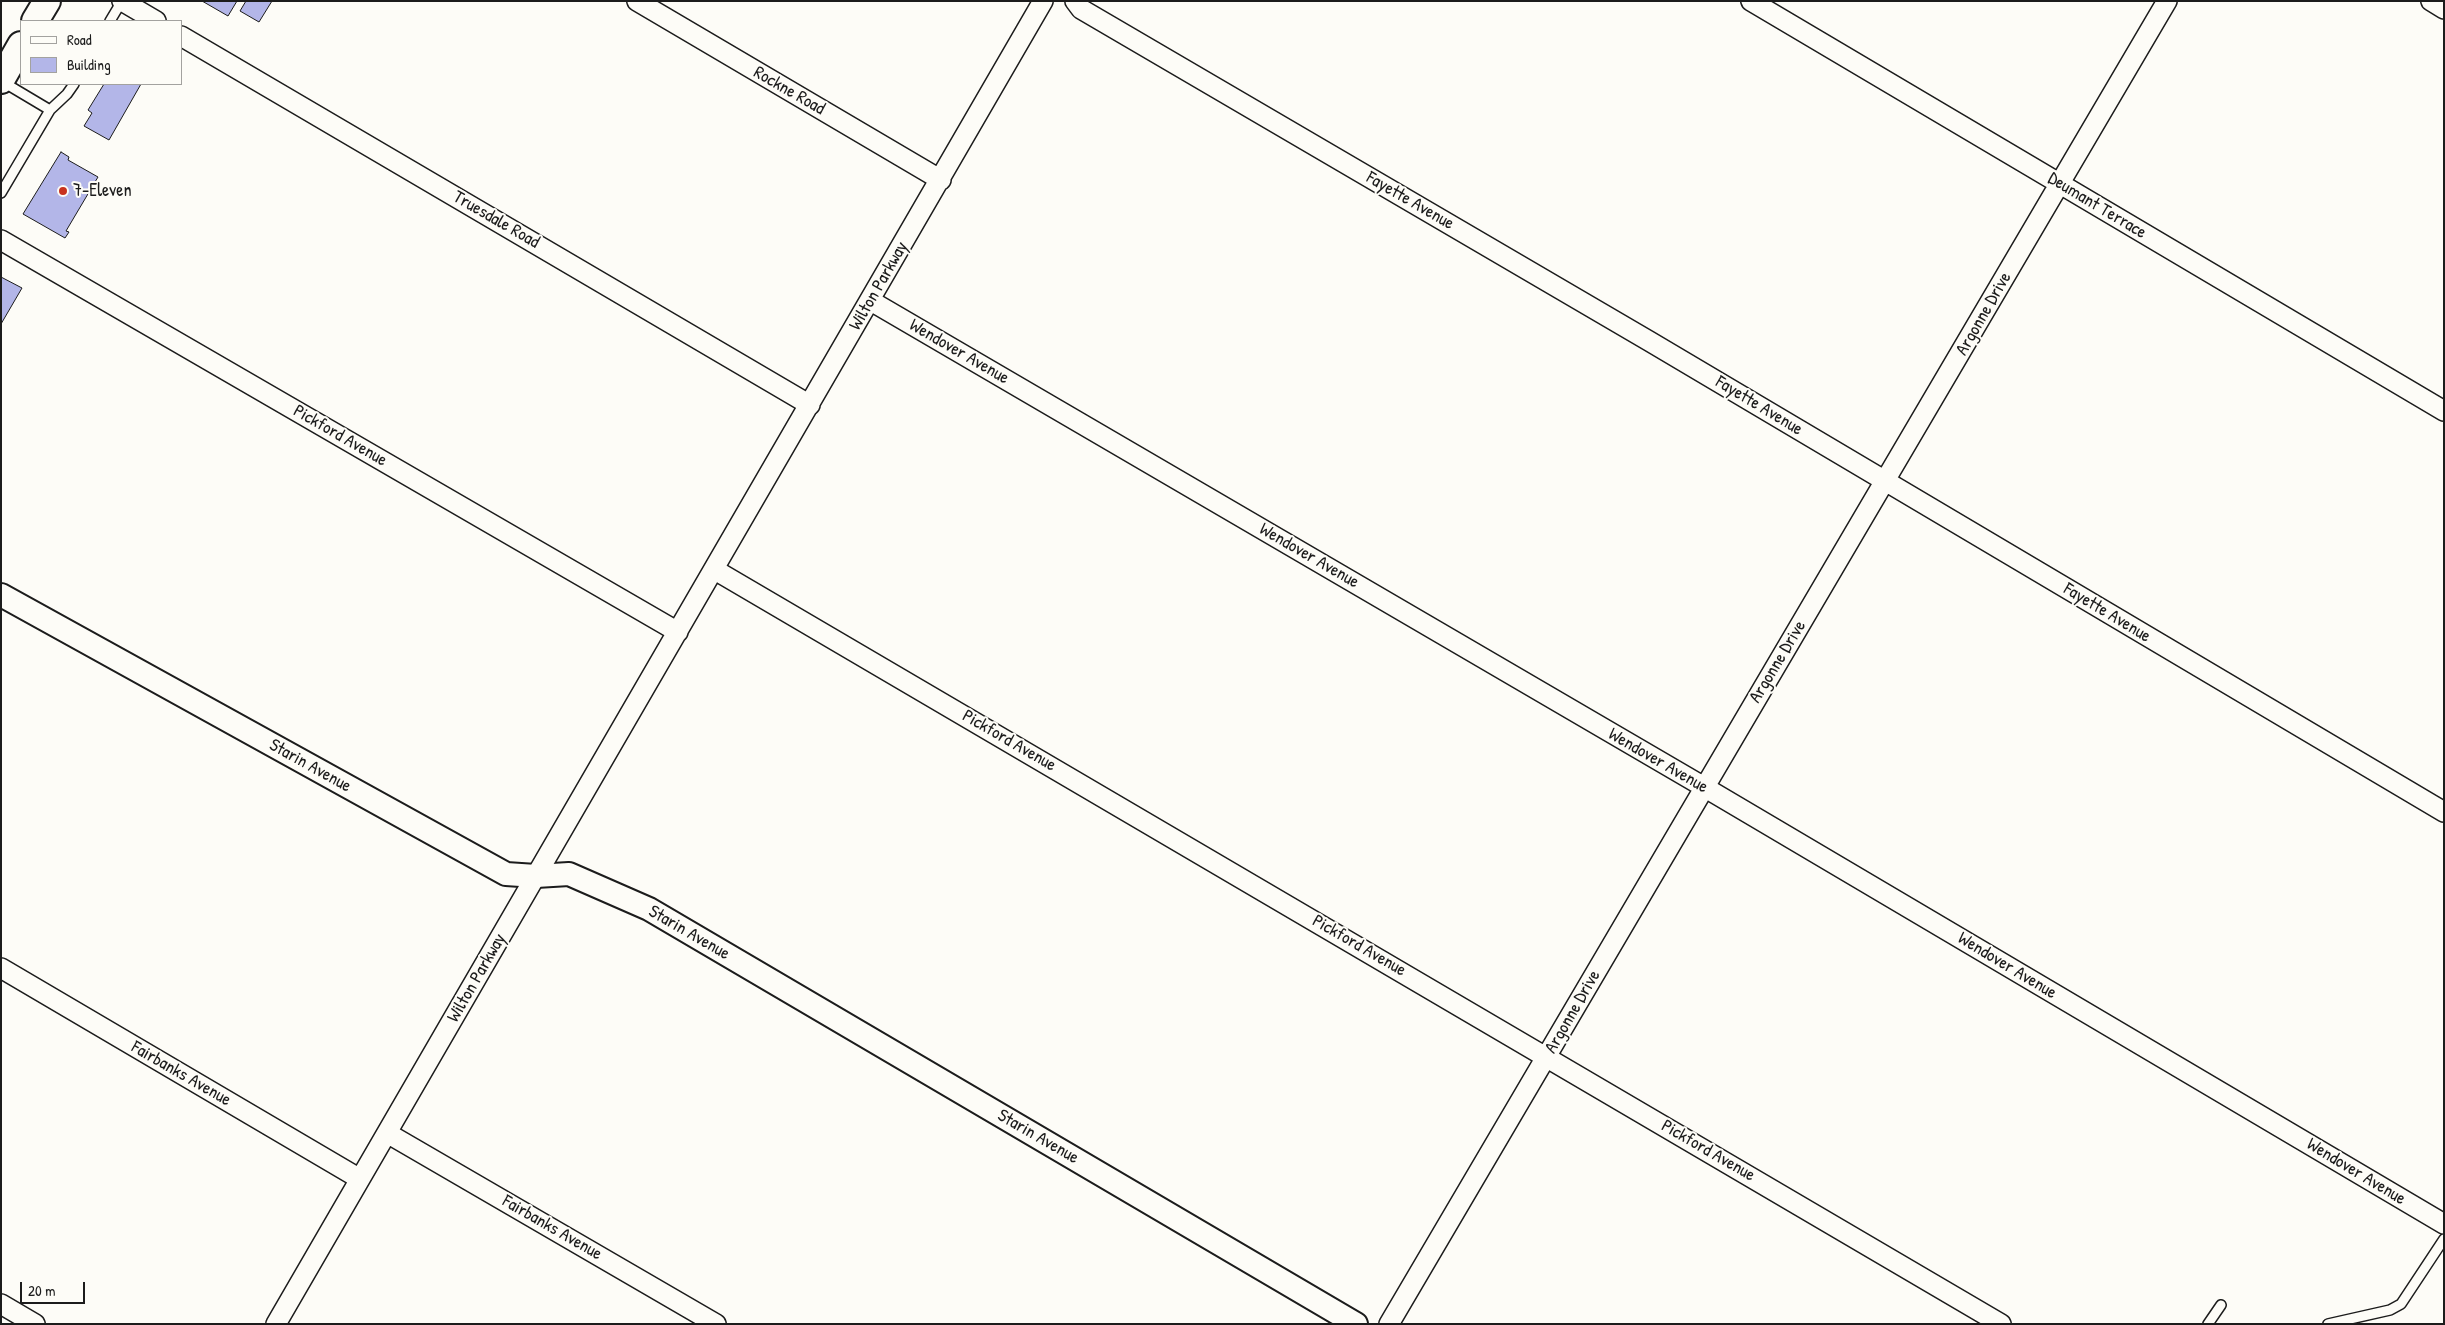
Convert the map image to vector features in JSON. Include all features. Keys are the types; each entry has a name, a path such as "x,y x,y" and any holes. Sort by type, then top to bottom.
{"main road":[{"path":"36,20 47,1"},
{"path":"1,81 20,47"}],"street":[{"path":"122,1 154,20"},
{"name":"Rockne Road","path":"637,1 941,180"},
{"name":"Wilton Parkway","path":"276,1324 715,570 1043,1"},
{"name":"Fayette Avenue","path":"1075,1 1081,9 2444,812"},
{"name":"Deumant Terrace","path":"1751,1 2444,411"},
{"name":"Argonne Drive","path":"1389,1324 2167,1"},
{"path":"2431,1 2444,9"},
{"name":"Truesdale Road","path":"182,37 810,405"},
{"name":"Pickford Avenue","path":"1,240 678,632"},
{"name":"Wendover Avenue","path":"870,301 1704,787 2444,1224"},
{"name":"Pickford Avenue","path":"715,570 1547,1056 2001,1324"},
{"name":"Starin Avenue","path":"1,595 506,874 536,876 569,874 649,909 1356,1324"},
{"name":"Fairbanks Avenue","path":"1,968 360,1179"},
{"name":"Fairbanks Avenue","path":"387,1133 716,1324"},
{"path":"1,1304 35,1324"}],"lane":[{"path":"111,20 122,1"},
{"path":"1,81 50,110"},
{"path":"1,193 50,110 67,94 73,85"},
{"path":"2328,1324 2390,1310 2401,1304 2444,1239"},
{"path":"2208,1324 2221,1305"}],"building":[{"path":"202,1 237,1 228,16"},
{"path":"246,1 272,1 259,22 240,11"},
{"path":"103,85 140,85 109,140 84,126 92,113 88,110"},
{"path":"61,152 69,157 68,160 98,177 66,231 69,232 65,238 23,214"},
{"path":"1,277 22,288 1,324"}],"place":[{"name":"7-Eleven","path":"63,191"}]}
